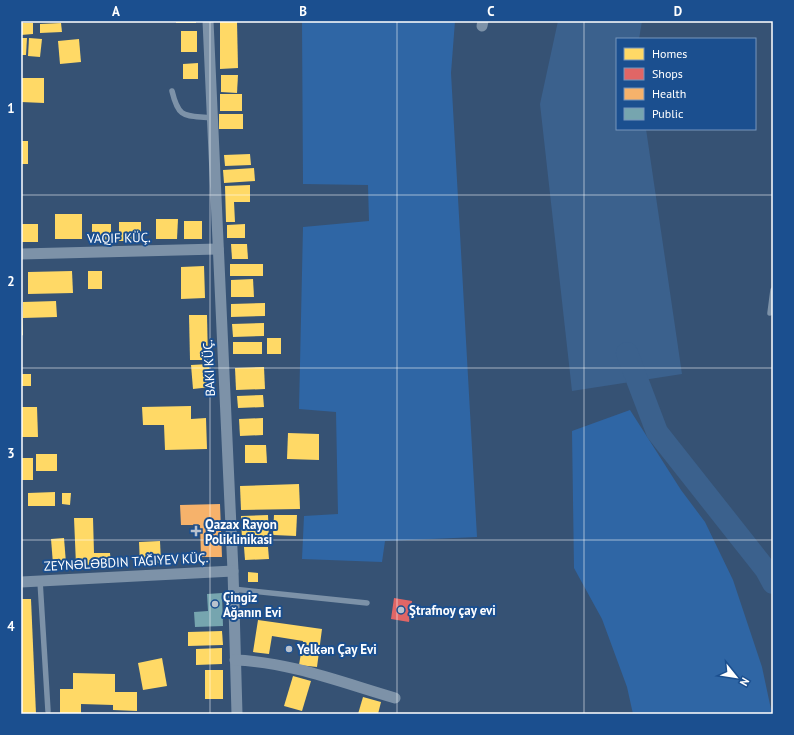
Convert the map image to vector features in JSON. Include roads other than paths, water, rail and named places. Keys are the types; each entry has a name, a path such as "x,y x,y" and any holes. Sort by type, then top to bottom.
{"street":[{"path":"208,21 233,571 237,714"},
{"name":"VAQIF KÜÇ.","path":"21,254 218,250"},
{"path":"21,582 233,571"},
{"path":"235,660 259,661 289,667 396,698"}],"lane":[{"path":"172,91 176,106 180,112 186,115 212,118"},
{"path":"770,313 773,290"},
{"path":"40,581 48,711"},
{"path":"233,589 367,603"}],"waterway":[{"path":"627,353 657,432 766,570 773,583"}],"place":[{"name":"Qazax Rayon Poliklinikasi","path":"196,531"},
{"name":"Çingiz Ağanın Evi","path":"215,604"},
{"name":"Ştrafnoy çay evi","path":"401,610"},
{"name":"Yelkən Çay Evi","path":"289,649"}]}
